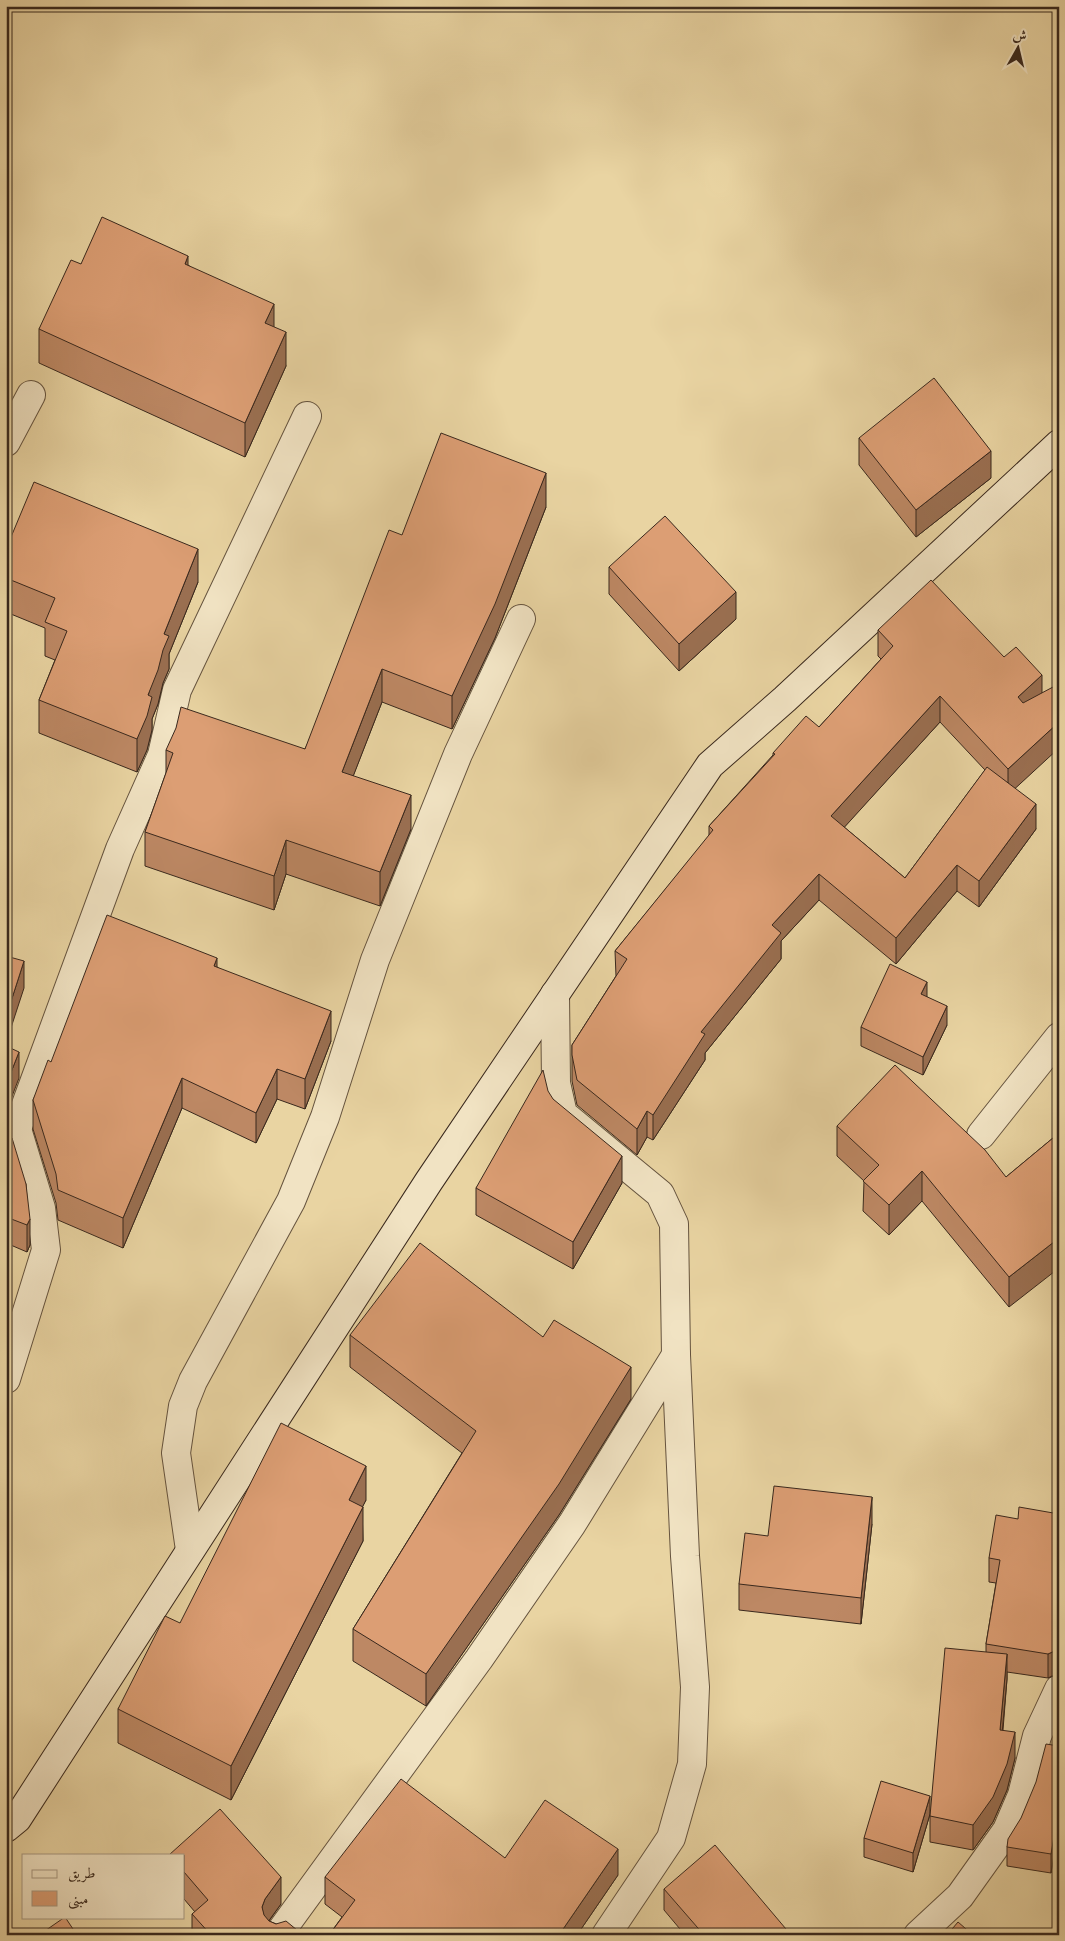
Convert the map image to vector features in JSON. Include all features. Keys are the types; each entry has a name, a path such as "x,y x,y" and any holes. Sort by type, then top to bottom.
{"street":[{"path":"6,442 31,395"},
{"path":"6,1378 46,1250 41,1208 12,1136 120,849 162,755 178,690 307,416"},
{"path":"6,1828 17,1818 429,1181 710,765 792,692 1059,444"},
{"path":"190,1550 176,1453 183,1406 193,1381 291,1201 325,1117 375,960 458,754 521,619"},
{"path":"556,994 556,1083 563,1114 660,1194 674,1224 676,1355 685,1556 695,1687 692,1764 671,1838 606,1935"},
{"path":"981,1134 1059,1037"},
{"path":"278,1935 506,1619 572,1524 676,1355"},
{"path":"918,1935 960,1896 1007,1830 1022,1795 1037,1736 1059,1689"}],"building":[{"path":"102,217 188,256 185,264 274,304 265,323 286,332 245,423 39,329 71,260 81,264"},
{"path":"934,378 991,451 916,510 859,438"},
{"path":"441,433 546,473 495,604 452,696 382,669 342,772 411,795 380,872 286,840 274,876 145,832 173,753 166,750 176,728 181,707 305,749 389,530 402,535"},
{"path":"34,482 198,549 164,634 169,636 148,695 152,697 147,716 137,739 39,700 67,631 45,622 55,598 6,578 6,549"},
{"path":"665,516 736,592 679,644 609,567"},
{"path":"931,580 1004,657 1016,647 1042,675 1018,697 1023,703 1053,687 1059,692 1059,722 1008,769 940,696 831,816 905,878 987,767 1036,804 979,881 957,865 896,938 819,874 772,925 781,933 701,1032 705,1034 653,1115 647,1111 637,1129 577,1080 572,1055 572,1045 627,959 615,951 713,830 709,826 775,754 773,753 806,716 819,727 893,646 878,630"},
{"path":"107,915 217,958 214,966 331,1011 305,1079 277,1069 256,1113 182,1078 123,1218 58,1190 56,1174 33,1100 48,1060 51,1062"},
{"path":"6,956 24,961 6,1017"},
{"path":"890,964 927,982 921,994 947,1006 923,1057 861,1027"},
{"path":"6,1046 19,1052 6,1085"},
{"path":"895,1065 985,1150 1006,1177 1059,1133 1059,1238 1009,1277 922,1171 889,1205 863,1181 879,1165 837,1126"},
{"path":"543,1070 548,1091 553,1099 622,1156 573,1242 476,1188"},
{"path":"12,1138 26,1184 30,1219 27,1225 6,1217 6,1151"},
{"path":"420,1243 543,1337 554,1320 631,1367 559,1484 426,1674 353,1629 476,1431 350,1335"},
{"path":"281,1423 366,1466 349,1500 363,1507 231,1766 118,1709 165,1616 180,1623"},
{"path":"774,1486 872,1497 861,1598 739,1584 745,1533 768,1536"},
{"path":"1019,1507 1059,1514 1059,1649 1048,1654 986,1644 1000,1560 989,1558 996,1515 1018,1519"},
{"path":"945,1648 1007,1654 1000,1730 1015,1732 1007,1764 993,1797 973,1825 930,1816"},
{"path":"1046,1744 1059,1746 1059,1807 1051,1854 1007,1847 1008,1839 1021,1818 1036,1782"},
{"path":"401,1779 505,1858 545,1800 618,1849 559,1935 399,1935 395,1931 392,1935 329,1935 355,1900 325,1877"},
{"path":"881,1781 930,1796 913,1853 864,1838"},
{"path":"220,1809 281,1877 265,1899 262,1907 264,1915 269,1921 276,1924 286,1921 303,1935 211,1935 192,1914 208,1900 185,1873 185,1854 170,1854"},
{"path":"715,1845 786,1929 780,1935 704,1935 664,1889"},
{"path":"66,1918 77,1935 39,1935"},
{"path":"6,1921 13,1935 6,1935"},
{"path":"958,1922 973,1935 947,1935"},
{"path":"1036,1930 1043,1935 1032,1935"}]}
